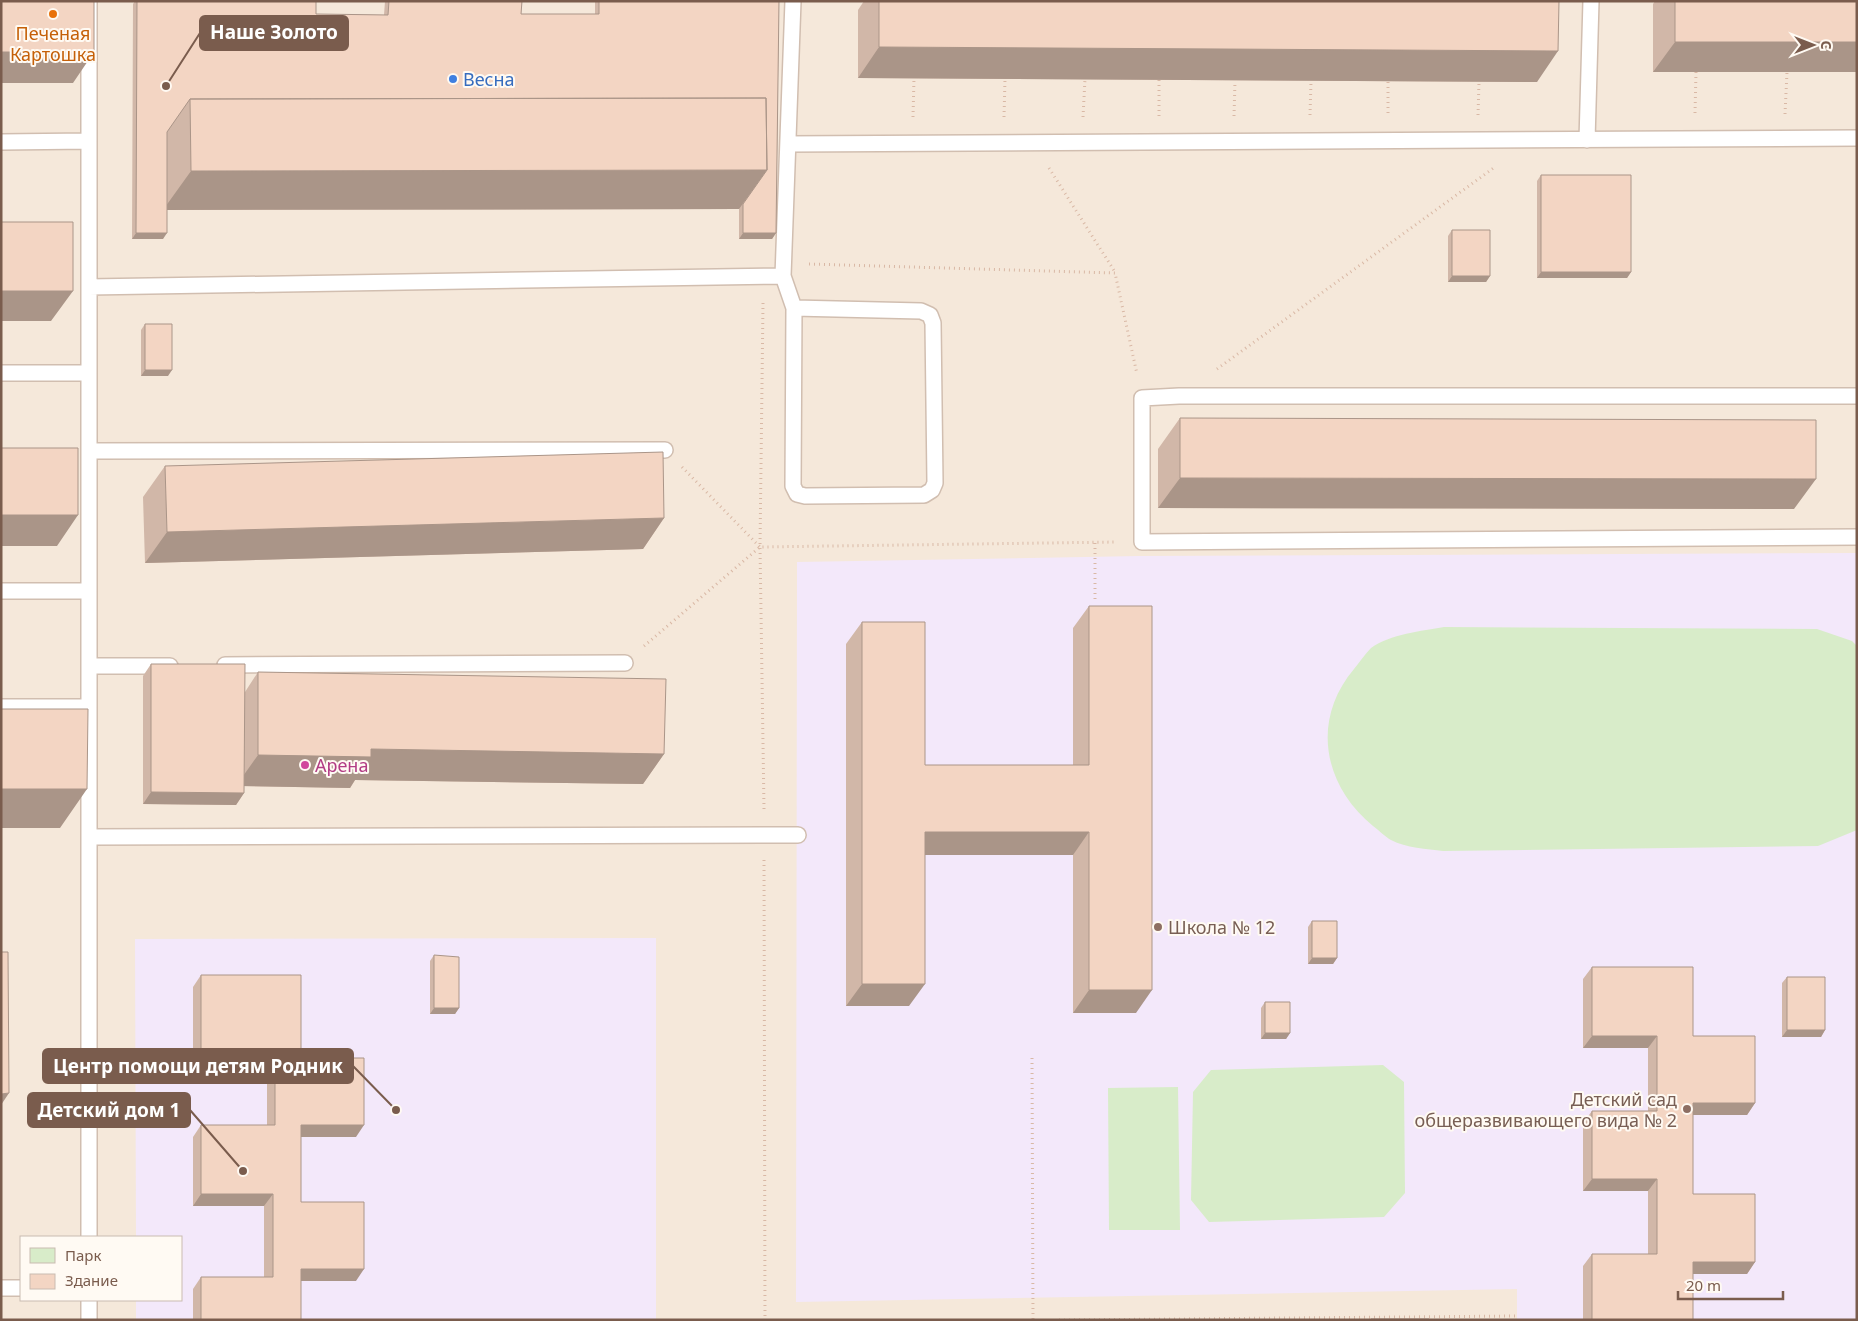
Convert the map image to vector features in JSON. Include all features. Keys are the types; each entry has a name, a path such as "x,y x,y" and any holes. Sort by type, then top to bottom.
{"lane":[{"path":"88,1236 89,1"},
{"path":"793,1 784,269 794,308 793,486 797,494 805,496 924,495 932,490 936,483 933,323 930,315 921,311 794,308"},
{"path":"1587,140 1591,1"},
{"path":"788,144 1477,140 1694,141 1857,138"},
{"path":"1,142 88,141"},
{"path":"88,287 763,276 784,269"},
{"path":"1,373 88,373"},
{"path":"1857,396 1179,396 1142,398 1142,542 1857,537"},
{"path":"88,451 665,450"},
{"path":"1,591 88,591"},
{"path":"208,666 624,663"},
{"path":"88,666 188,666"},
{"path":"1,707 88,707"},
{"path":"88,837 798,835"},
{"path":"1,1288 20,1288"},
{"path":"88,1301 88,1320"}],"path":[{"path":"1694,141 1696,72"},
{"path":"1783,140 1787,72"},
{"path":"912,143 914,78"},
{"path":"1003,143 1005,79"},
{"path":"1082,142 1085,80"},
{"path":"1159,80 1159,142"},
{"path":"1234,141 1235,80"},
{"path":"1310,141 1311,81"},
{"path":"1388,82 1388,141"},
{"path":"1477,140 1478,82"},
{"path":"1179,396 1531,140"},
{"path":"1033,143 1115,273 1142,398"},
{"path":"784,269 1115,273"},
{"path":"763,276 760,547 764,836 765,1320"},
{"path":"665,450 760,547"},
{"path":"624,663 760,547 1142,542"},
{"path":"1095,543 1095,600"},
{"path":"1032,1058 1033,1320"},
{"path":"1059,1320 1517,1316"}],"shaded area":[{"path":"1,1 1857,1 1857,1320 1,1320"},
{"name":"Школа № 12","path":"1857,553 1857,1320 1517,1320 1517,1289 796,1302 797,562 1140,556"},
{"path":"656,938 656,1320 136,1320 136,1301 182,1301 182,1236 136,1236 135,939"}],"green space":[{"path":"1444,627 1817,629 1852,641 1857,646 1857,830 1818,846 1443,851 1397,843 1386,837 1356,810 1343,791 1334,772 1329,751 1328,730 1332,709 1340,689 1371,648 1397,636"},
{"path":"1383,1065 1404,1082 1405,1193 1384,1217 1209,1222 1191,1200 1193,1092 1211,1070"},
{"path":"1178,1087 1180,1230 1109,1230 1108,1088"}],"building":[{"path":"1,1 94,1 94,52 1,52"},
{"name":"Весна","path":"137,1 316,1 316,14 388,15 389,1 522,1 521,14 599,14 599,1 779,1 776,233 743,233 743,204 767,170 766,98 190,99 167,132 167,233 136,233"},
{"path":"879,1 1559,1 1558,51 879,47"},
{"path":"1675,1 1857,1 1857,42 1675,42"},
{"path":"766,98 767,170 191,171 190,99"},
{"path":"1541,175 1631,175 1631,272 1541,272"},
{"path":"1,222 73,222 73,291 1,291"},
{"path":"1452,230 1490,230 1490,276 1452,276"},
{"path":"145,324 172,324 172,370 145,370"},
{"path":"1180,418 1816,420 1816,479 1180,478"},
{"path":"1,448 78,448 78,515 1,515"},
{"path":"663,452 664,518 167,532 165,466"},
{"path":"1089,606 1152,606 1152,990 1089,990 1089,832 925,832 925,984 862,984 862,622 925,622 925,765 1089,765"},
{"path":"151,664 245,664 244,793 151,792"},
{"path":"258,672 666,679 664,754 371,749 371,757 258,755"},
{"path":"1,709 88,709 87,789 1,789"},
{"path":"1312,921 1337,921 1337,958 1312,958"},
{"path":"1,952 8,952 9,1093 1,1094"},
{"path":"434,955 459,957 459,1008 434,1008"},
{"path":"1592,967 1693,967 1693,1036 1755,1036 1755,1103 1693,1103 1693,1194 1755,1194 1755,1262 1693,1262 1693,1320 1592,1320 1592,1254 1657,1254 1657,1179 1592,1179 1592,1111 1657,1111 1657,1036 1592,1036"},
{"path":"201,975 301,975 301,1058 364,1058 364,1125 301,1125 301,1202 364,1202 364,1269 301,1269 301,1320 201,1320 201,1277 273,1277 273,1194 201,1194 201,1125 275,1125 275,1050 201,1050"},
{"path":"1787,977 1825,977 1825,1030 1787,1030"},
{"path":"1265,1002 1290,1002 1290,1033 1265,1033"},
{"path":"1429,1319 1429,1320 1371,1320"}],"place":[{"name":"Печеная Картошка","path":"53,14"},
{"name":"Весна","path":"453,79"},
{"name":"Наше Золото","path":"166,86"},
{"name":"Арена","path":"305,765"},
{"name":"Школа № 12","path":"1158,927"},
{"name":"Детский сад общеразвивающего вида № 2","path":"1687,1109"},
{"name":"Центр помощи детям Родник","path":"396,1110"},
{"name":"Детский дом 1","path":"243,1171"}]}
